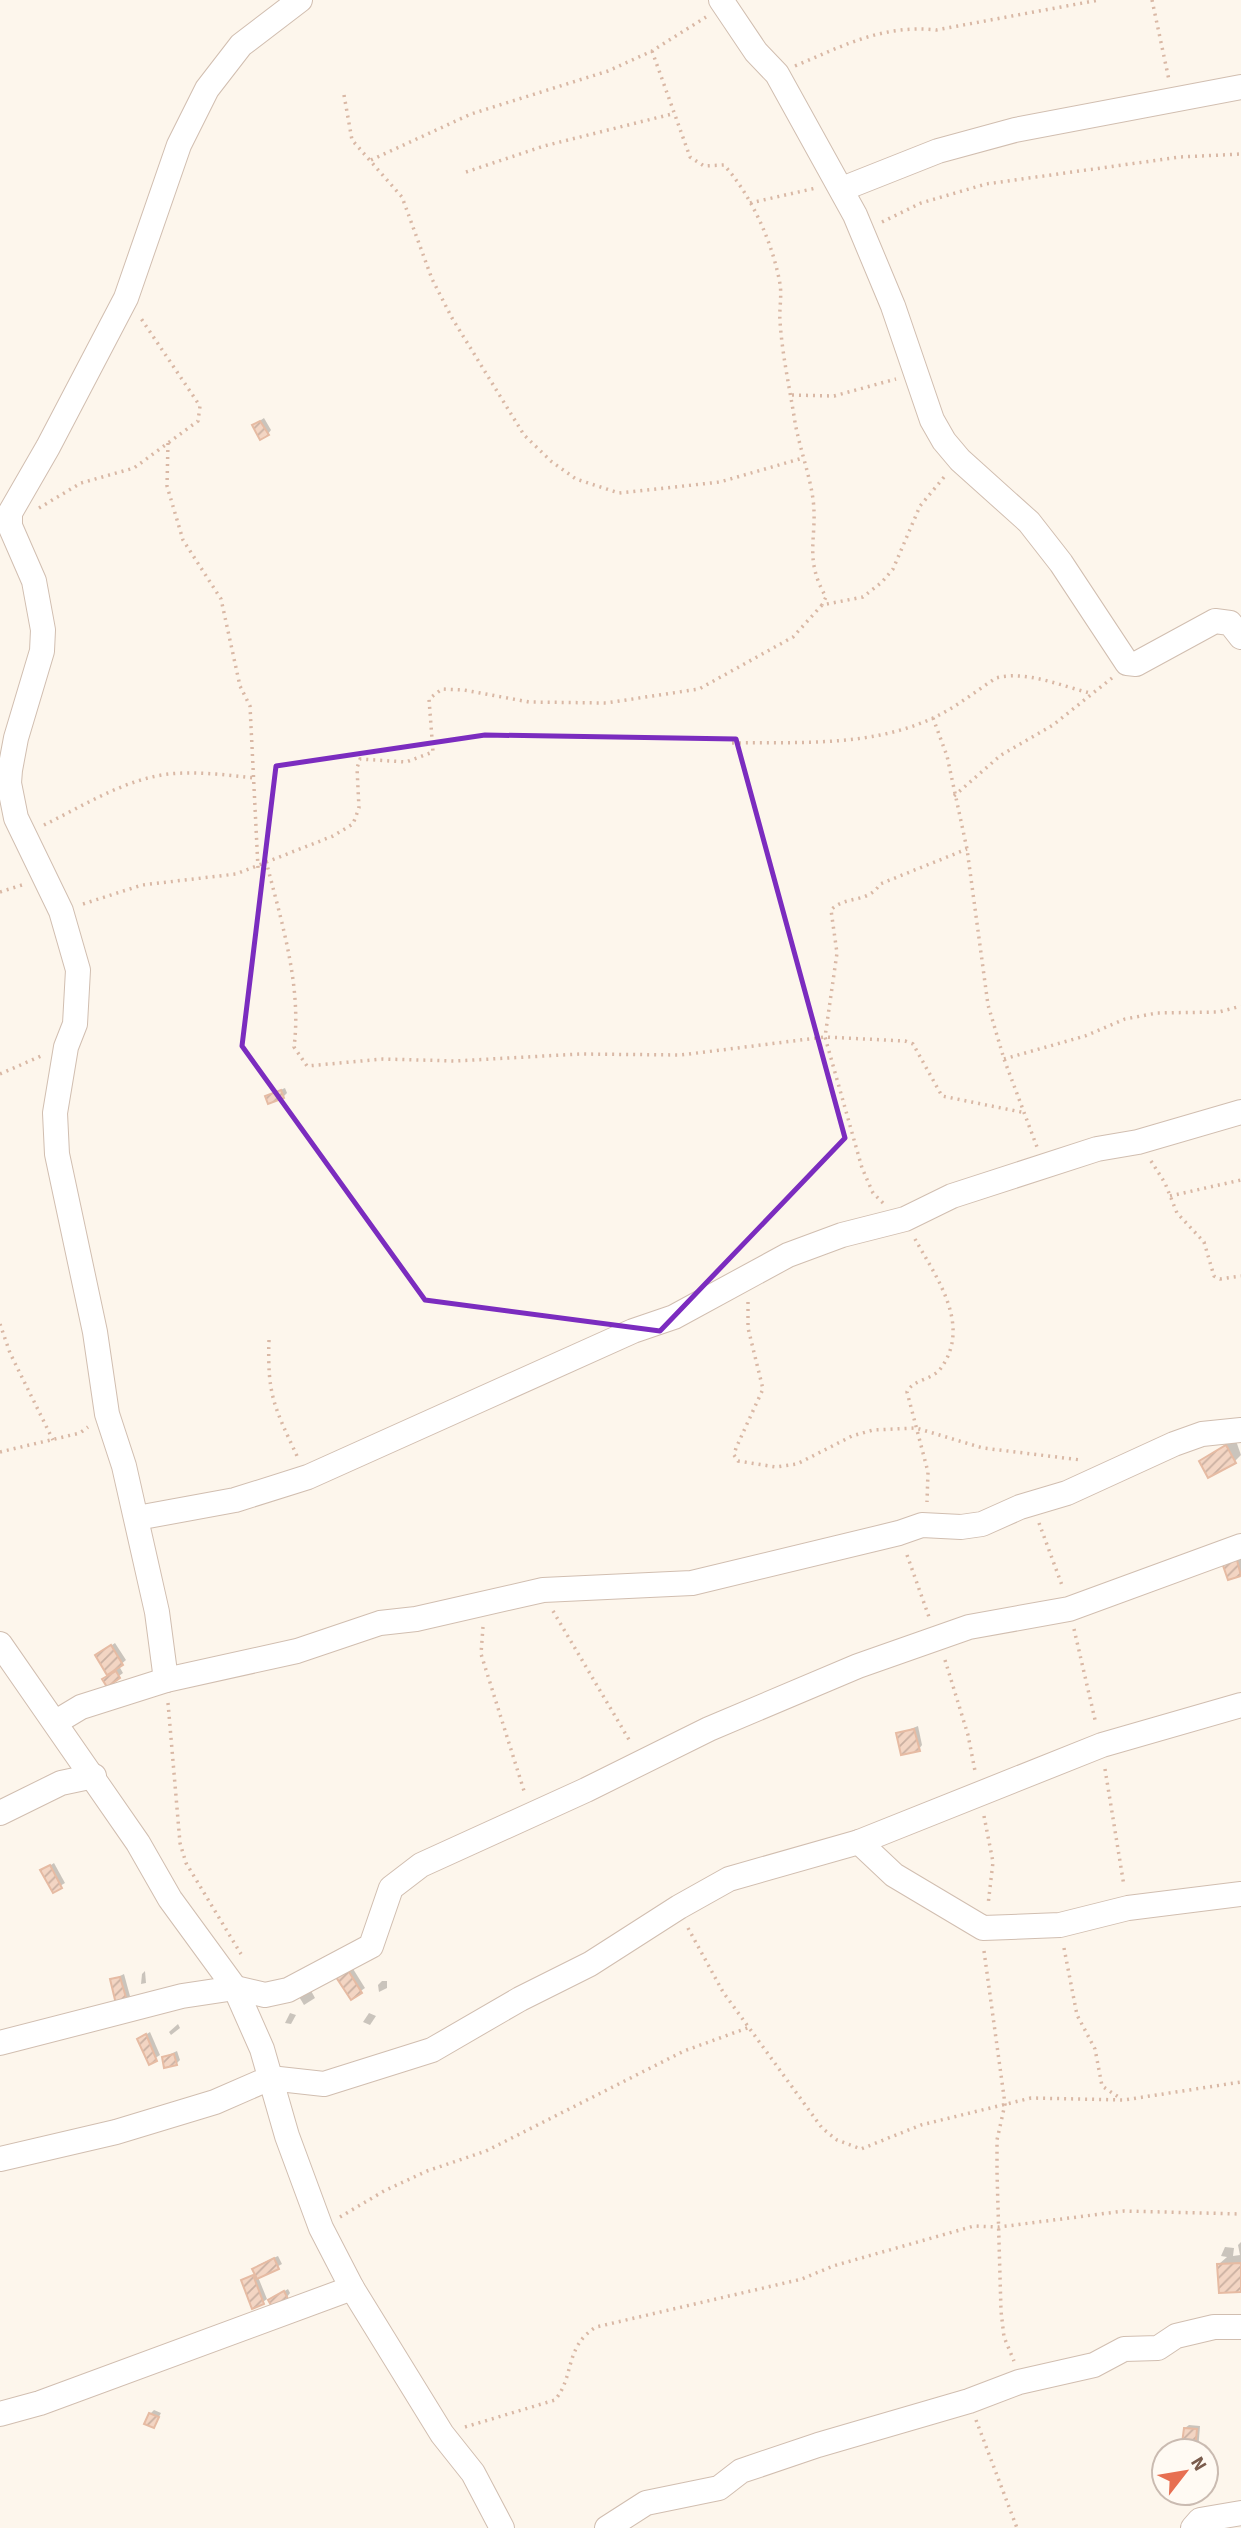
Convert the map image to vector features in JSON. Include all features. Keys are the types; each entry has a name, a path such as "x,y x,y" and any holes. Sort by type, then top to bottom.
{"street":[{"path":"166,1680 157,1612 124,1466 107,1415 95,1332 57,1154 55,1113 66,1047 75,1024 78,970 61,911 16,818 9,783 16,738 42,652 43,630 34,581 10,526 10,513 18,494 48,447 126,298 179,145 207,89 241,45 300,0"},
{"path":"722,3 756,52 778,74 842,189 892,306 932,420 960,460 1029,522 1070,577 1107,637 1131,664 1215,621 1230,623 1241,637"},
{"path":"842,189 938,151 998,134 1241,87"},
{"path":"137,1518 236,1500 307,1477 633,1331 674,1317 788,1255 842,1235 905,1219 952,1196 1044,1169 1097,1149 1138,1142 1241,1112"},
{"path":"56,1722 81,1707 166,1680 298,1651 380,1623 416,1619 543,1590 692,1583 899,1533 922,1525 974,1526 1012,1509 1031,1506 1067,1493 1174,1444 1202,1434 1241,1430"},
{"path":"0,2043 94,2021 158,2001 235,1988 265,1995 288,1990 371,1946 391,1888 421,1865 758,1707 858,1666 969,1627 1069,1609 1241,1545"},
{"path":"0,1644 94,1776 138,1843 170,1899 235,1988 262,2049 287,2136 321,2228 352,2288 442,2434 473,2473 502,2528"},
{"path":"0,2160 153,2121 215,2102 270,2078 324,2084 432,2050 520,1999 590,1965 679,1907 729,1879 859,1842 1102,1745 1241,1705"},
{"path":"0,1813 61,1783 94,1776"},
{"path":"859,1842 894,1875 983,1928 1060,1925 1128,1908 1241,1894"},
{"path":"0,2414 40,2403 352,2288"},
{"path":"607,2528 646,2503 719,2488 741,2471 818,2445 969,2402 1019,2382 1102,2363 1124,2350 1158,2347 1188,2332 1214,2327 1241,2327"},
{"path":"1193,2528 1200,2520 1241,2513"}],"path":[{"path":"778,74 868,35 914,28 936,30 1099,0"},
{"path":"1152,0 1173,99"},
{"path":"371,160 471,114 608,71 652,51 722,3"},
{"path":"61,911 142,885 236,874 258,868 266,861 333,835 353,824 359,808 357,768 360,759 406,762 431,755 434,746 429,699 442,689 552,703 616,702 699,689 793,637 822,606 826,597 816,580 813,560 813,499 791,395 780,319 780,285 774,259 750,203 724,165 704,166 690,157 672,114 652,51"},
{"path":"344,95 352,140 357,149 371,160 402,197 432,279 524,435 552,462 576,479 619,493 720,482 803,458"},
{"path":"466,172 544,146 672,114"},
{"path":"862,234 890,216 921,203 986,184 1180,157 1241,154"},
{"path":"750,203 817,187 842,189"},
{"path":"10,526 81,483 134,468 198,421 200,406 126,298"},
{"path":"791,395 834,396 893,378 899,380"},
{"path":"168,443 167,486 183,540 221,599 240,686 250,706 258,868"},
{"path":"822,606 863,597 882,582 893,569 920,506 960,460"},
{"path":"954,796 1001,755 1053,725 1090,693 1131,664"},
{"path":"732,743 844,741 933,718 996,678 1006,675 1030,677 1090,693"},
{"path":"933,718 947,755 967,849 988,1005 1004,1059 1026,1113 1044,1169"},
{"path":"25,835 116,790 167,774 212,773 255,778"},
{"path":"922,1525 929,1495 928,1472 908,1389 941,1367 950,1350 954,1317 905,1219 886,1206 868,1183 825,1037 836,953 830,920 833,907 870,896 880,884 967,849"},
{"path":"266,861 291,978 297,1023 294,1047 307,1066 383,1059 455,1061 631,1053 681,1055 825,1037 905,1041 913,1045 942,1096 1026,1113"},
{"path":"1004,1059 1085,1036 1125,1019 1157,1013 1219,1012 1241,1006"},
{"path":"0,1074 66,1047"},
{"path":"1138,1142 1177,1213 1204,1242 1209,1267 1215,1278 1241,1276"},
{"path":"1170,1196 1241,1180"},
{"path":"755,1272 748,1302 748,1328 763,1389 736,1448 734,1455 738,1461 776,1467 797,1464 852,1436 873,1430 916,1428 983,1448 1091,1460"},
{"path":"0,1324 10,1353 53,1440"},
{"path":"269,1340 268,1371 274,1408 307,1477"},
{"path":"0,1452 80,1433 107,1415"},
{"path":"1031,1506 1059,1569 1102,1745 1128,1908"},
{"path":"543,1590 593,1682 623,1725 640,1763"},
{"path":"490,1601 482,1629 481,1654 531,1814"},
{"path":"166,1680 180,1843 186,1863 244,1959"},
{"path":"980,1794 993,1862 983,1928 1006,2104 997,2140 1004,2337 1019,2382"},
{"path":"679,1907 723,1992 822,2128 849,2146 861,2149 921,2125 1031,2098 1124,2100 1241,2082"},
{"path":"1060,1925 1077,2015 1095,2049 1102,2086 1124,2100"},
{"path":"321,2228 384,2191 427,2171 486,2151 684,2051 750,2027"},
{"path":"442,2434 555,2400 575,2346 596,2327 802,2279 833,2266 962,2228 999,2227 1124,2211 1241,2214"},
{"path":"969,2402 1017,2528"}],"highlighted area":[{"path":"485,735 736,739 845,1138 660,1331 425,1300 242,1046 276,766"}],"building":[{"path":"260,421 269,435 260,440 252,425"},
{"path":"281,1090 284,1098 268,1104 265,1096"},
{"path":"1226,1445 1236,1463 1208,1478 1199,1461"},
{"path":"1234,1548 1241,1576 1228,1580 1219,1554"},
{"path":"111,1645 123,1665 107,1675 95,1655"},
{"path":"116,1671 120,1678 107,1687 102,1679"},
{"path":"914,1729 920,1751 901,1755 896,1733"},
{"path":"50,1865 62,1888 53,1893 40,1870"},
{"path":"346,1967 362,1993 351,2000 334,1974"},
{"path":"120,1977 127,2001 116,2004 110,1979"},
{"path":"146,2034 157,2061 149,2065 137,2039"},
{"path":"174,2054 177,2065 164,2068 162,2057"},
{"path":"274,2258 279,2269 257,2279 252,2269"},
{"path":"1241,2263 1241,2292 1219,2293 1217,2264"},
{"path":"253,2275 264,2304 252,2309 241,2280"},
{"path":"284,2291 288,2299 272,2307 268,2300"},
{"path":"149,2413 159,2417 154,2428 144,2424"},
{"path":"1184,2428 1197,2429 1196,2437 1183,2437"}]}
